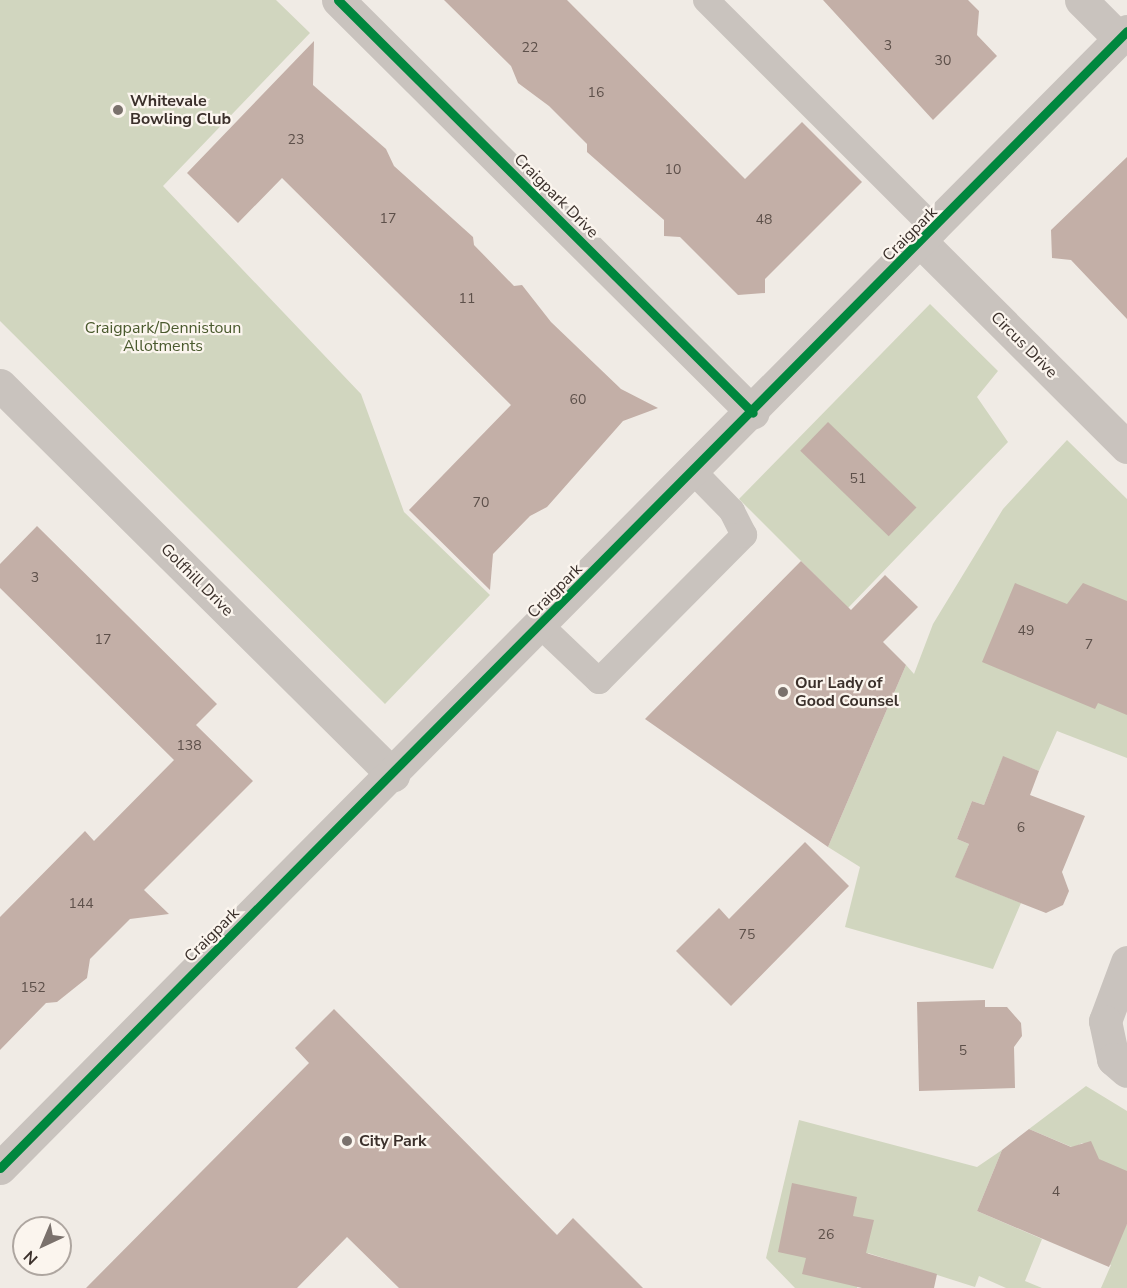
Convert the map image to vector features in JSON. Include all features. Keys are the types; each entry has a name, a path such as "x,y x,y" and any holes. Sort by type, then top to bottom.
{"street":[{"name":"Craigpark Drive","path":"338,0 753,413"},
{"path":"1081,0 1123,35"},
{"name":"Craigpark","path":"0,1168 929,236 1123,35"},
{"name":"Circus Drive","path":"929,236 1127,447"},
{"name":"Golfhill Drive","path":"0,385 393,775"},
{"path":"1127,962 1104,1021 1105,1041 1127,1071"}],"lane":[{"path":"706,0 929,236"},
{"path":"541,626 599,681 744,535 732,511 694,472"}],"green space":[{"name":"Craigpark/Dennistoun Allotments","path":"0,0 276,0 310,33 163,186 361,394 404,512 490,595 385,704 0,321"},
{"path":"930,304 998,371 977,397 1008,442 848,608 739,499"},
{"path":"1067,440 1127,499 1127,758 1057,731 1039,771 1003,757 984,805 972,801 957,839 969,844 956,877 1021,903 993,969 845,927 860,867 828,847 906,665 914,674 933,624 1003,509"},
{"path":"1086,1086 1127,1111 1127,1173 1096,1158 1094,1148 1082,1143 1074,1148 1029,1129"},
{"path":"799,1120 977,1167 1002,1150 977,1211 1042,1239 1025,1281 1042,1288 1006,1288 979,1276 975,1287 868,1253 857,1288 795,1288 766,1258"},
{"path":"1127,1224 1127,1288 1101,1288 1111,1265 1099,1260"}],"building":[{"path":"444,0 567,0 745,179 802,122 862,182 765,279 765,293 738,295 680,237 664,236 664,220 587,152 587,144 549,106 518,83 511,66"},
{"path":"823,0 968,0 979,11 977,35 997,56 933,120"},
{"path":"314,41 313,85 386,149 394,166 473,237 474,245 514,286 522,285 551,322 621,389 658,408 623,421 547,507 530,516 493,554 490,590 409,510 511,405 282,178 238,223 187,173"},
{"path":"1127,157 1127,319 1071,260 1052,258 1051,230"},
{"path":"828,422 916,507 889,536 800,451"},
{"path":"37,526 217,704 196,725 253,781 144,890 169,914 130,919 90,959 87,978 57,1002 46,1003 0,1050 0,917 85,831 94,841 174,760 0,588 0,564"},
{"name":"Our Lady of Good Counsel","path":"801,561 851,610 885,575 918,607 883,642 906,665 828,847 645,719"},
{"path":"1015,583 1067,604 1083,583 1127,601 1127,715 1098,703 1095,709 982,662"},
{"path":"1003,756 1039,771 1030,795 1085,816 1062,872 1069,891 1063,905 1046,913 955,877 969,844 957,839 972,801 984,805"},
{"path":"805,842 849,886 731,1006 676,951 719,908 729,919"},
{"path":"985,1000 985,1007 1007,1007 1021,1023 1022,1036 1014,1047 1015,1088 919,1091 917,1002"},
{"name":"City Park","path":"334,1009 557,1235 573,1218 643,1288 399,1288 347,1237 297,1288 86,1288 309,1063 295,1048"},
{"path":"1029,1129 1071,1147 1091,1141 1099,1159 1127,1171 1127,1224 1109,1267 977,1211 1002,1150"},
{"path":"792,1183 857,1197 853,1216 874,1220 866,1253 937,1274 934,1288 862,1288 802,1274 806,1258 778,1252"}],"cycle path":[{"path":"338,0 753,413"},
{"path":"0,1168 1127,31"}],"place":[{"name":"Whitevale Bowling Club","path":"118,110"},
{"name":"Our Lady of Good Counsel","path":"783,692"},
{"name":"City Park","path":"347,1141"}]}
